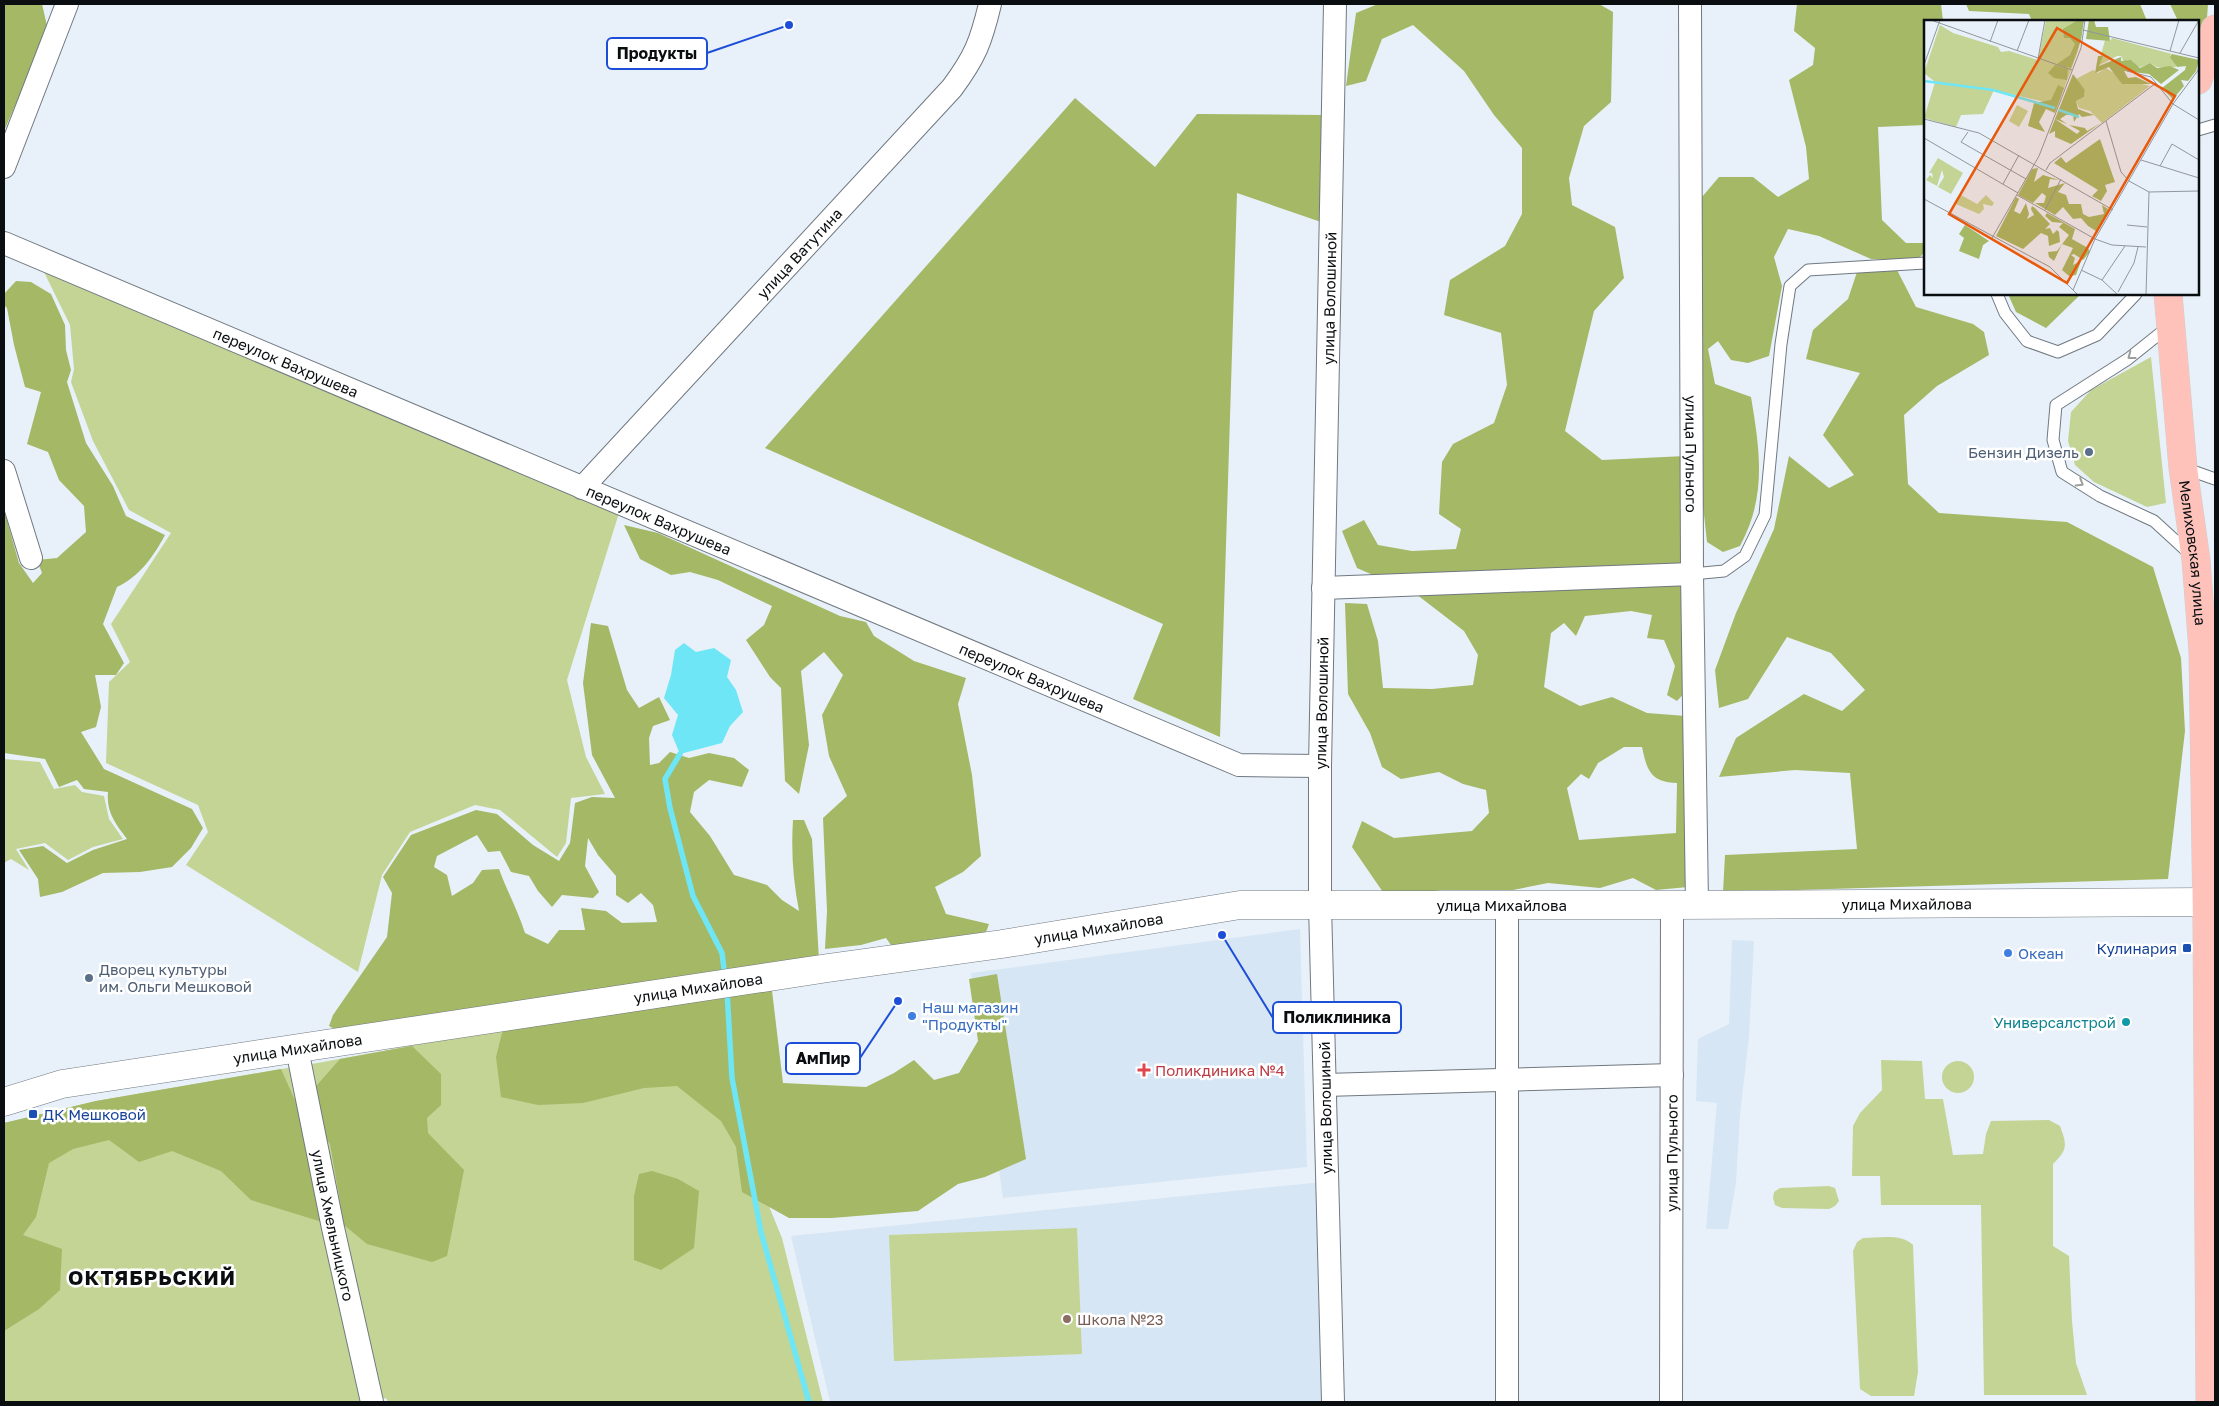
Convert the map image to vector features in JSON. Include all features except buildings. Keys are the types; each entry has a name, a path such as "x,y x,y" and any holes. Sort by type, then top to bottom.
{"main road":[{"path":"2199,78 2214,40"},
{"name":"Мелиховская улица","path":"2168,295 2183,468 2209,645 2206,902 2210,1402"}],"street":[{"path":"4,167 67,4"},
{"name":"улица Ватутина","path":"582,488 952,88 972,61 983,36 990,4"},
{"name":"улица Волошиной","path":"1333,1402 1320,905 1320,766 1335,4"},
{"name":"улица Пульного","path":"1671,1402 1672,1075 1684,905 1692,574 1690,4"},
{"name":"переулок Вахрушева","path":"4,243 1239,765 1320,766"},
{"path":"4,471 31,558"},
{"path":"1323,588 1692,574"},
{"name":"улица Михайлова","path":"4,1102 62,1084 725,983 1002,944 1240,905 2206,902"},
{"path":"1507,905 1507,1402"},
{"name":"улица Хмельницкого","path":"297,1049 333,1228 372,1402"},
{"path":"1324,1085 1672,1075"}],"lane":[{"path":"2199,130 2215,125"},
{"path":"1692,574 1724,571 1745,556 1765,515 1781,344 1790,286 1808,270 1924,263"},
{"path":"1997,295 2005,313 2027,340 2058,352 2097,335 2135,295"},
{"path":"2170,326 2128,359 2056,405 2053,440 2062,472 2100,496 2154,521 2196,560"},
{"path":"2183,468 2215,479"}],"shaded area":[{"name":"Поликдиника №4","path":"1300,929 1307,1167 1003,1198 971,973"},
{"path":"1732,940 1754,941 1749,1037 1740,1114 1736,1183 1728,1229 1706,1229 1717,1103 1696,1101 1698,1039 1729,1024"},
{"name":"Школа №23","path":"1322,1182 1326,1402 830,1402 791,1236"}],"green space":[{"path":"4,4 42,4 48,30 4,131"},
{"path":"1378,4 1599,4 1613,12 1611,102 1584,126 1569,178 1572,205 1615,227 1624,278 1594,311 1565,431 1602,460 1685,456 1688,689 1677,701 1667,695 1675,666 1664,640 1647,638 1652,615 1631,611 1585,616 1576,636 1564,623 1551,633 1544,687 1580,706 1612,697 1647,713 1686,716 1688,887 1656,890 1633,878 1600,888 1548,883 1513,890 1441,890 1387,898 1352,847 1362,821 1394,838 1472,831 1489,813 1486,790 1463,784 1439,772 1401,779 1382,767 1370,733 1348,694 1345,603 1367,604 1378,641 1383,688 1432,689 1473,685 1478,655 1464,631 1416,594 1357,568 1342,531 1364,520 1378,545 1412,551 1456,549 1461,529 1439,514 1442,462 1453,444 1494,423 1507,385 1501,333 1444,315 1450,280 1505,246 1522,214 1522,148 1494,115 1464,71 1413,25 1382,39 1366,81 1346,86 1356,13","holes":["1624,747 1642,747 1651,773 1661,780 1677,783 1676,833 1579,840 1567,788 1581,774 1589,779 1598,763"]},
{"path":"1797,4 1941,4 1943,20 1924,20 1924,125 1878,127 1882,220 1906,243 1924,243 1924,253 1917,260 1871,259 1819,236 1788,229 1774,257 1782,286 1769,356 1748,363 1731,360 1718,341 1708,349 1715,384 1751,397 1759,455 1758,491 1749,527 1740,546 1723,552 1707,542 1703,505 1696,204 1719,177 1753,177 1778,197 1809,179 1806,147 1789,80 1813,65 1815,48 1794,31"},
{"path":"1966,4 2140,4 2147,20 2032,20 2029,14 1969,11"},
{"path":"2170,4 2208,4 2207,18 2199,38 2199,20 2178,20"},
{"path":"1075,98 1155,167 1197,114 1321,115 1321,222 1237,193 1220,737 1133,699 1163,624 765,448"},
{"path":"42,268 619,513 567,680 586,757 605,794 571,798 566,843 557,857 500,810 475,805 410,832 382,875 358,972 186,865 208,832 198,805 106,763 109,682 130,662 111,624 171,533 129,510 93,441 71,382 74,369 70,325"},
{"path":"1897,270 1916,307 1973,324 1984,332 1989,355 1937,386 1904,415 1908,484 1939,513 2067,522 2153,567 2181,658 2185,731 2168,879 1723,892 1725,855 1857,849 1850,773 1795,770 1719,777 1736,738 1804,694 1842,711 1865,690 1831,653 1787,637 1748,699 1719,708 1715,670 1736,613 1774,529 1789,456 1829,488 1854,475 1823,435 1860,373 1806,359 1813,330 1848,299 1857,272"},
{"path":"16,281 31,282 51,294 65,325 66,350 71,370 67,382 86,443 113,486 126,516 165,535 156,551 139,572 117,587 103,624 124,663 116,675 95,675 101,707 96,727 81,732 104,769 192,809 203,828 191,848 172,867 140,872 103,873 62,892 40,897 38,879 19,850 43,846 67,863 93,850 127,839 110,812 108,792 84,789 77,780 59,787 45,759 4,753 4,510 19,563 33,583 42,573 37,560 57,558 86,532 84,506 59,480 48,452 27,444 41,392 25,387 7,308 4,305 4,294"},
{"path":"2008,295 2080,295 2046,328 2016,312"},
{"path":"2151,357 2166,503 2147,507 2094,482 2075,465 2068,441 2071,412 2091,390"},
{"path":"624,525 658,533 840,616 866,622 874,636 914,661 966,678 958,704 972,775 981,856 963,872 935,887 946,914 989,924 985,935 893,948 886,938 861,945 825,949 827,911 823,818 847,796 829,756 822,715 843,675 824,652 801,671 809,745 799,794 785,781 781,688 770,677 746,640 764,625 772,606 718,580 690,572 671,575 640,559"},
{"path":"591,623 608,626 627,690 639,708 659,697 670,720 653,726 649,738 650,765 659,763 670,752 689,758 709,753 734,758 749,770 742,787 709,780 694,792 690,812 710,836 734,875 767,885 782,900 799,911 793,866 793,820 804,820 812,839 819,960 340,1032 329,1026 333,1015 387,937 392,893 383,877 411,835 476,810 497,814 533,845 559,861 570,843 575,803 592,797 615,798 592,755 583,683","holes":["477,835 488,852 500,851 511,872 529,876 538,891 552,907 562,895 593,898 599,892 585,866 588,838 598,855 616,876 616,895 628,903 641,893 653,905 657,922 622,923 606,911 581,908 585,930 559,930 548,944 525,933 499,869 482,870 473,883 452,896 447,875 434,867 437,856"]},
{"path":"4,759 40,762 54,789 75,785 82,792 104,796 109,819 123,839 93,847 68,860 45,843 16,849 29,870 11,859 4,863"},
{"path":"997,974 1026,1159 985,1177 958,1184 918,1211 832,1218 789,1218 742,1192 736,1147 721,1121 677,1086 644,1088 583,1103 538,1105 501,1097 496,1057 503,1029 771,982 783,1083 866,1087 894,1073 914,1060 934,1080 959,1073 978,1041 969,979"},
{"path":"683,995 782,1238 823,1402 388,1402 386,1398 369,1402 4,1402 4,1123 96,1101 323,1062"},
{"path":"412,1046 441,1074 441,1105 427,1118 428,1133 464,1170 447,1256 432,1262 367,1244 344,1225 330,1144 317,1127 310,1093 340,1059"},
{"path":"1881,1060 1922,1061 1925,1099 1943,1099 1953,1155 1983,1154 1986,1134 1991,1121 2049,1120 2060,1126 2065,1146 2053,1164 2053,1246 2069,1256 2076,1363 2087,1395 1984,1395 1981,1205 1881,1205 1880,1176 1852,1176 1853,1126 1860,1113 1882,1090"},
{"path":"1958,1061 1964,1062 1969,1066 1973,1071 1973,1083 1969,1088 1964,1092 1958,1093 1952,1092 1947,1088 1943,1083 1942,1077 1943,1071 1947,1066 1952,1062"},
{"path":"281,1069 306,1125 322,1222 251,1200 221,1171 172,1151 139,1162 109,1140 73,1149 49,1163 36,1217 23,1235 62,1249 60,1290 39,1309 4,1331 4,1123 96,1101"},
{"path":"652,1171 678,1179 699,1191 694,1248 661,1270 634,1260 634,1196 639,1174"},
{"path":"1829,1186 1835,1188 1839,1201 1829,1209 1782,1208 1775,1205 1773,1198 1774,1192 1780,1188"},
{"path":"1077,1228 1082,1354 894,1361 889,1235"},
{"path":"1863,1238 1896,1238 1908,1241 1913,1245 1918,1372 1914,1396 1871,1396 1860,1389 1853,1251 1857,1242"}],"water":[{"path":"684,643 696,652 714,648 731,660 727,677 736,690 743,712 730,726 722,743 680,754 672,735 678,715 664,698 671,675 675,650"}],"waterway":[{"path":"680,754 665,779 670,808 693,896 722,953 725,977"},
{"path":"727,991 732,1078 761,1232 809,1402"}],"place":[{"name":"Продукты","path":"789,25"},
{"name":"Бензин Дизель","path":"2089,452"},
{"name":"Поликлиника","path":"1222,935"},
{"name":"Кулинария","path":"2187,948"},
{"name":"Океан","path":"2008,953"},
{"name":"Дворец культуры им. Ольги Мешковой","path":"89,978"},
{"name":"АмПир","path":"898,1001"},
{"name":"Наш магазин \"Продукты\"","path":"912,1016"},
{"name":"Универсалстрой","path":"2126,1022"},
{"name":"Поликдиника №4","path":"1144,1070"},
{"name":"ДК Мешковой","path":"33,1114"},
{"name":"Школа №23","path":"1067,1319"}],"district":[{"name":"ОКТЯБРЬСКИЙ","path":"152,1277"}]}
